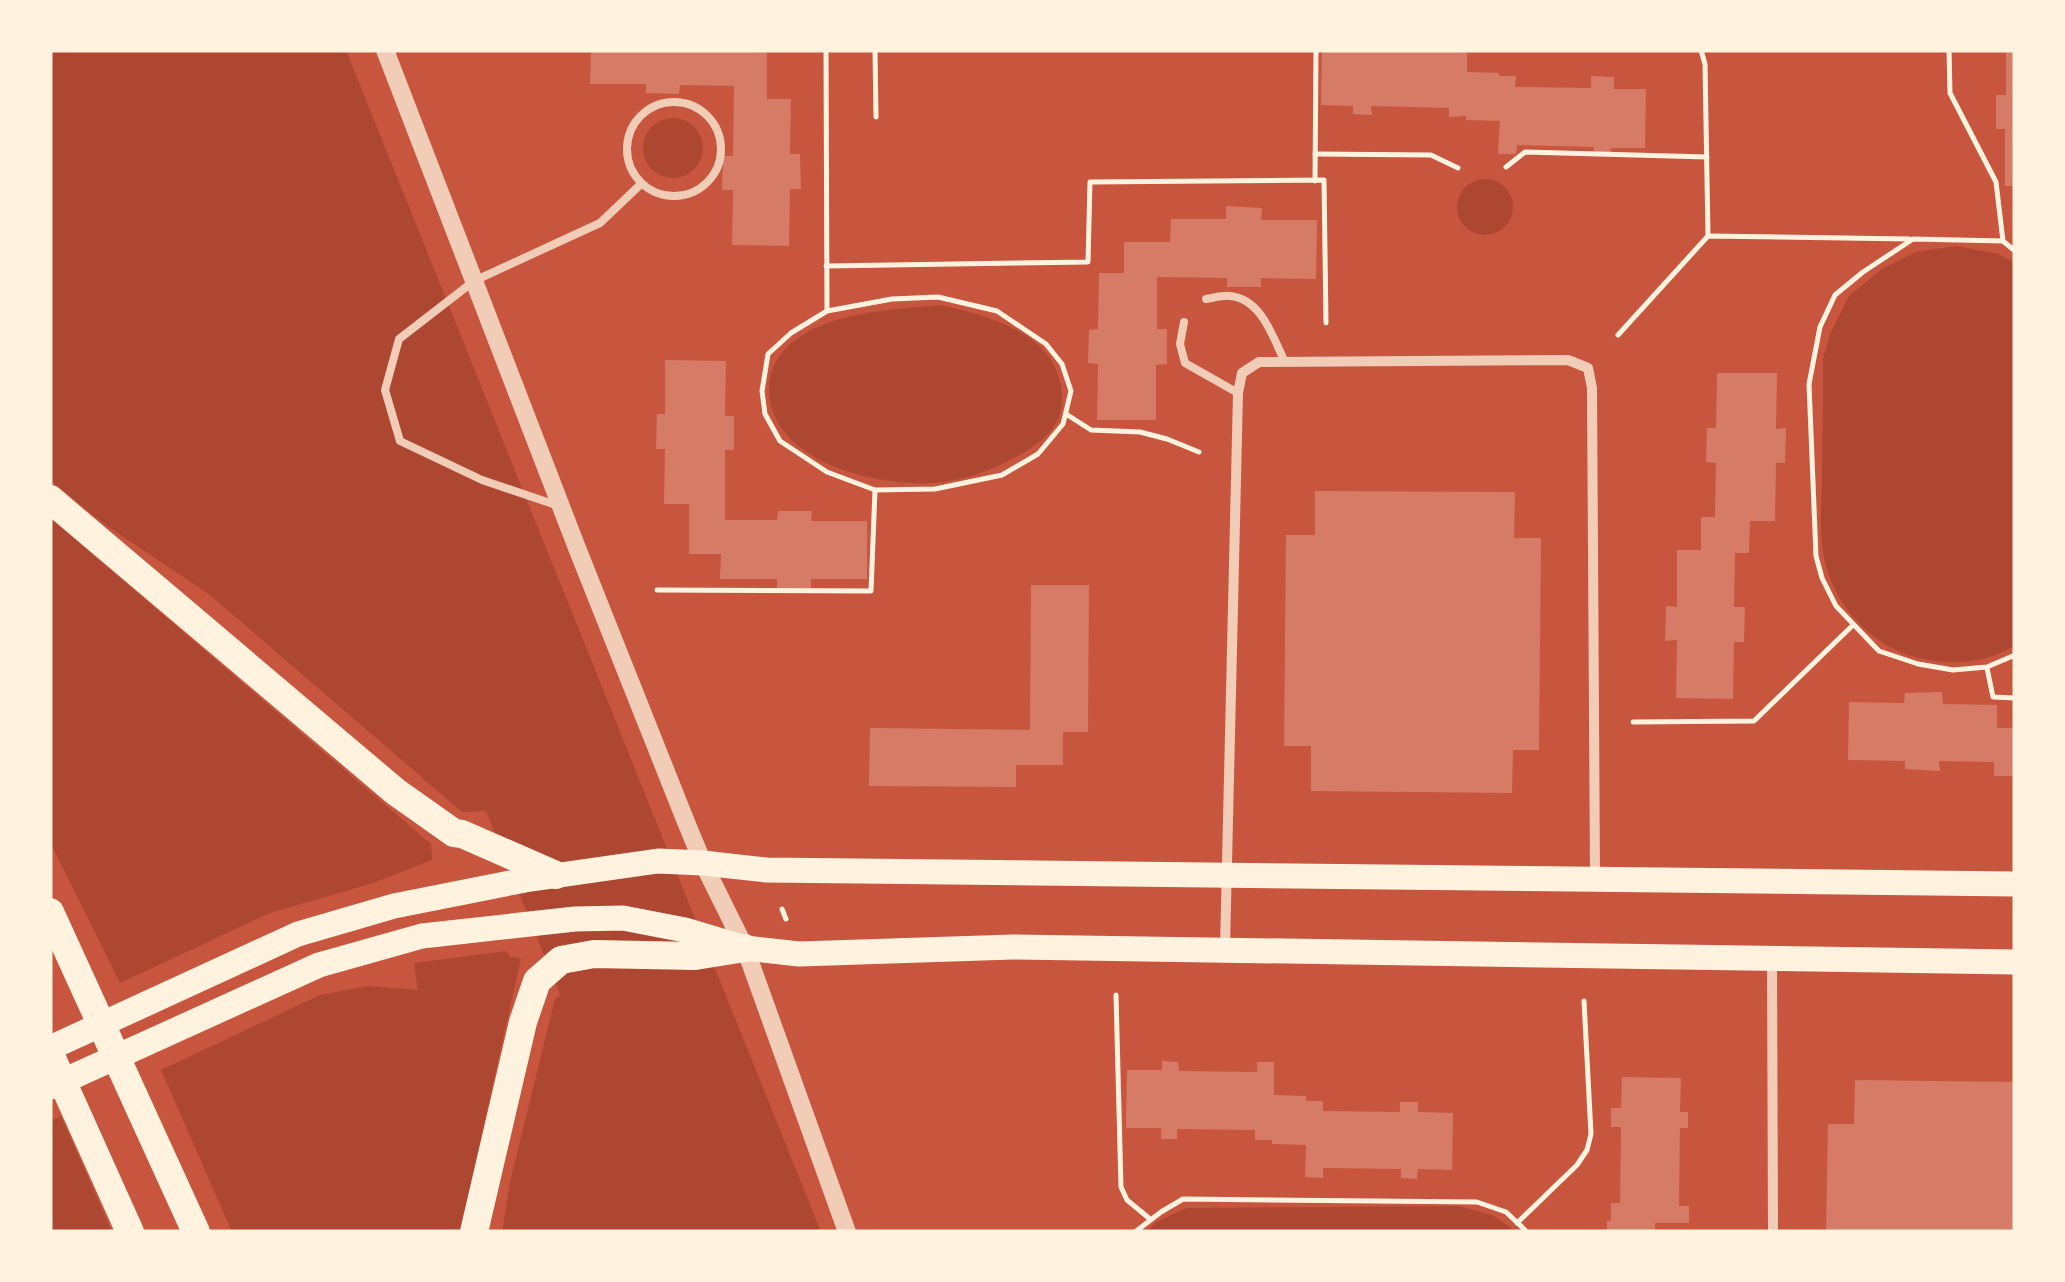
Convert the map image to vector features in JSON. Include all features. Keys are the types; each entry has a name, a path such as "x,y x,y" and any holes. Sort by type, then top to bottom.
{"highway":[{"path":"50,499 406,800 454,833 556,875"},
{"path":"50,912 196,1232"},
{"path":"474,1232 523,1022 537,980 561,960 594,954 696,956 745,948"},
{"path":"50,1051 130,1232"}],"main road":[{"path":"50,1051 298,934 394,906 556,875 658,862 766,870 2015,884"},
{"path":"50,1087 320,965 422,936 575,919 622,918 685,930 745,948 799,954 1013,947 1225,948 2015,962"}],"street":[{"path":"385,50 703,863 745,948 847,1232"},
{"path":"1225,948 1238,393 1242,373 1260,362 1568,360 1588,368 1592,388 1595,879"},
{"path":"1772,959 1774,1232"}],"lane":[{"path":"681,102 707,116 717,129 720,161 702,188 671,197 654,193 641,184 632,172 626,143 640,116 666,103 681,102"},
{"path":"561,506 482,480 400,442 385,390 398,339 474,281 600,223 641,184"},
{"path":"1206,298 1231,296 1250,303 1266,321 1284,362"},
{"path":"1184,322 1180,344 1185,363 1238,393"}],"path":[{"path":"826,50 826,311"},
{"path":"875,50 876,117"},
{"path":"1315,180 1316,50"},
{"path":"1618,335 1708,236 1705,64 1701,50"},
{"path":"1948,50 1950,93 1996,182 2003,241"},
{"path":"1506,168 1525,152 1707,156"},
{"path":"1315,154 1431,156 1458,168"},
{"path":"826,266 1088,262 1090,182 1324,180 1326,322"},
{"path":"1708,236 2003,241 2015,251"},
{"path":"1914,240 1835,294 1820,326 1809,384 1816,556 1836,606 1880,651 1918,664 1953,670 1986,667 2015,655"},
{"path":"938,298 997,312 1046,344 1062,364 1071,391 1063,424 1038,454 1002,475 935,490 875,490 827,472 780,440 765,414 762,391 768,354 791,333 826,311 892,299 938,298"},
{"path":"1066,414 1091,430 1140,432 1200,452"},
{"path":"656,590 871,591 875,490"},
{"path":"1634,722 1754,721 1853,625"},
{"path":"1986,667 1993,697 2015,698"},
{"path":"782,910 786,920"},
{"path":"1116,995 1121,1187 1128,1200 1150,1219"},
{"path":"1517,1223 1577,1165 1587,1150 1590,1134 1584,1000"},
{"path":"1135,1232 1183,1200 1476,1202 1506,1212 1527,1232"}],"shaded area":[{"path":"50,50 346,50 821,1232 502,1232 510,1182 555,999 560,995 486,811 462,812 210,595 103,523 50,480"},
{"path":"673,118 694,127 703,148 694,169 673,178 652,169 643,148 652,127"},
{"path":"1485,179 1505,187 1513,207 1505,227 1485,235 1465,227 1457,207 1465,187"},
{"path":"1956,246 1998,254 2015,263 2015,645 1993,656 1956,662 1903,653 1860,624 1839,597 1826,566 1821,520 1823,359 1830,334 1849,296 1882,269 1916,252"},
{"path":"940,305 1000,322 1036,343 1050,358 1059,376 1061,407 1056,423 1040,441 1013,459 971,476 911,483 841,469 799,446 783,430 772,410 769,386 776,361 794,341 845,318"},
{"path":"50,518 431,844 432,860 373,883 270,913 120,983 50,842"},
{"path":"506,951 511,957 521,958 460,1232 232,1232 161,1070 320,995 368,986 418,990 414,963"},
{"path":"61,1116 112,1232 50,1232 50,1121"},
{"path":"1458,1206 1492,1215 1517,1232 1146,1232 1156,1222 1187,1208"}],"building":[{"path":"591,50 767,51 767,99 791,99 790,154 800,154 801,189 790,189 789,246 732,245 733,190 722,190 723,156 733,156 734,86 680,85 679,94 646,93 646,84 590,84"},
{"path":"1322,50 1467,50 1467,72 1516,76 1515,87 1591,88 1591,76 1614,77 1614,89 1646,89 1645,148 1611,148 1610,156 1593,155 1594,147 1517,145 1516,154 1498,154 1500,121 1449,117 1449,108 1371,106 1372,115 1353,114 1353,106 1321,105"},
{"path":"2006,50 2015,50 2015,186 2005,186 2005,129 1996,129 1996,95 2006,95"},
{"path":"1226,206 1262,208 1261,220 1317,220 1316,279 1261,278 1261,287 1227,287 1227,278 1157,277 1157,329 1167,329 1167,364 1156,365 1156,420 1097,420 1098,364 1088,363 1089,330 1098,329 1099,273 1124,273 1124,242 1170,242 1171,219 1226,219"},
{"path":"665,360 726,361 725,416 734,416 734,450 725,450 725,520 777,520 778,511 812,511 811,521 867,521 867,579 811,579 811,588 777,588 777,579 720,579 721,554 689,554 689,504 664,504 665,449 656,449 657,414 665,414"},
{"path":"1717,373 1777,373 1776,429 1786,428 1785,463 1776,463 1775,521 1750,521 1749,553 1735,553 1734,607 1745,607 1744,642 1734,642 1733,699 1676,698 1677,640 1665,641 1666,606 1677,607 1677,550 1701,550 1701,517 1715,517 1716,463 1706,462 1707,428 1716,428"},
{"path":"1315,491 1515,492 1514,538 1541,538 1539,750 1513,750 1512,793 1311,791 1311,746 1284,746 1286,535 1315,535"},
{"path":"1031,585 1089,585 1088,732 1063,732 1063,765 1016,765 1016,787 869,786 870,728 1030,730"},
{"path":"1942,692 1943,704 1997,705 1997,728 2015,728 2015,776 1994,776 1994,762 1939,761 1940,771 1905,769 1905,761 1848,760 1849,702 1904,703 1905,693"},
{"path":"1162,1061 1178,1062 1179,1071 1257,1072 1257,1062 1274,1062 1274,1095 1323,1101 1323,1111 1400,1112 1400,1102 1418,1102 1418,1112 1453,1113 1452,1170 1418,1169 1417,1179 1401,1178 1401,1169 1323,1168 1323,1178 1305,1177 1306,1145 1255,1140 1255,1130 1177,1129 1177,1139 1161,1139 1161,1128 1126,1128 1127,1070 1162,1070"},
{"path":"1622,1077 1681,1078 1680,1112 1688,1112 1688,1128 1680,1128 1679,1206 1689,1206 1689,1223 1655,1223 1655,1232 1607,1232 1611,1203 1620,1203 1621,1127 1611,1127 1611,1108 1621,1108"},
{"path":"1855,1080 2015,1082 2015,1232 1826,1232 1828,1124 1854,1124"}]}
